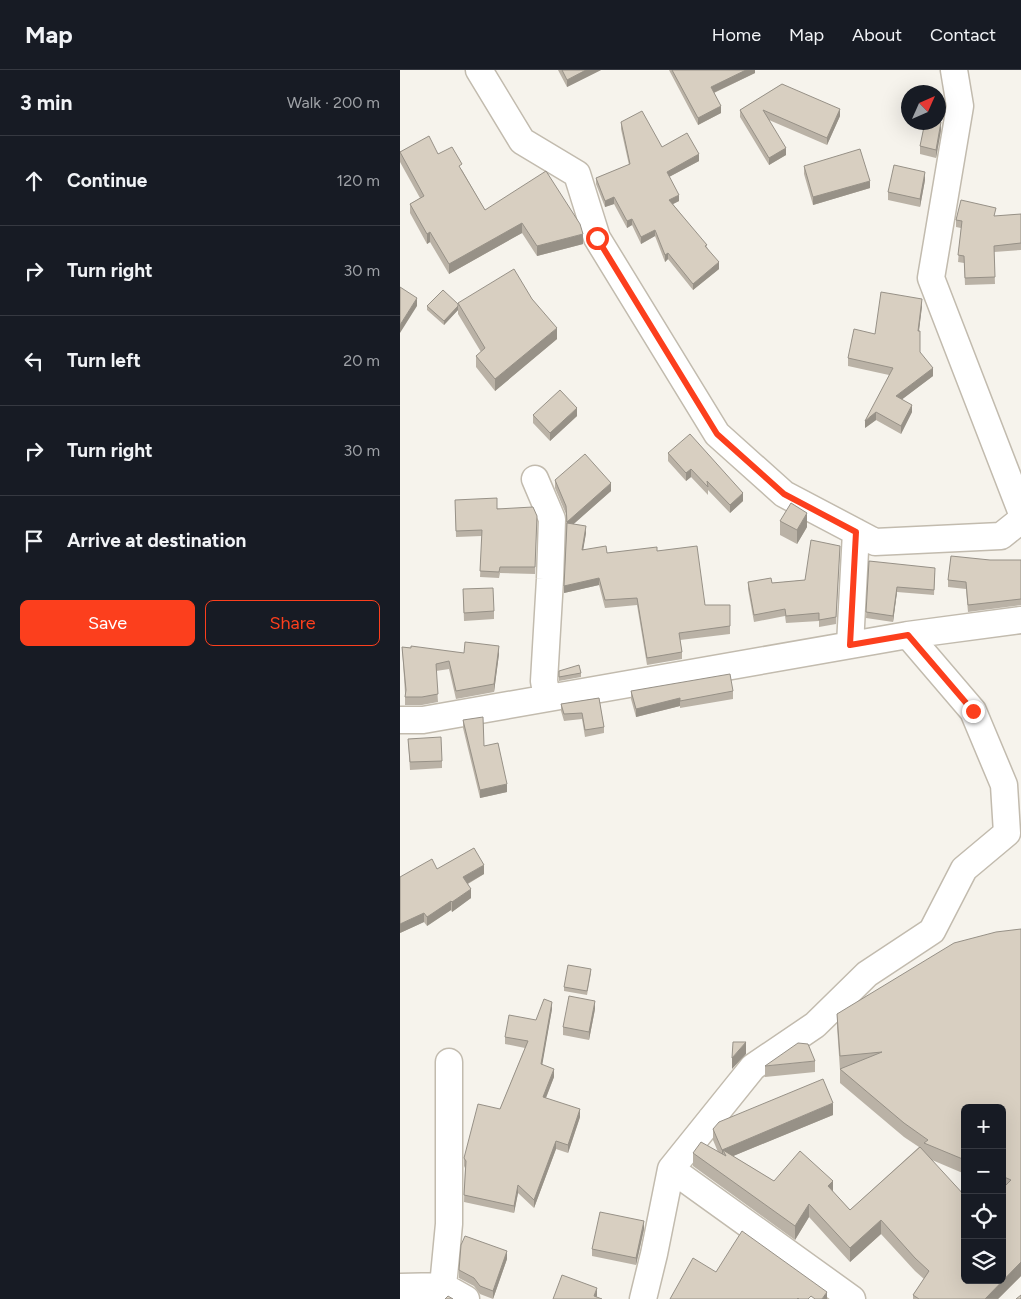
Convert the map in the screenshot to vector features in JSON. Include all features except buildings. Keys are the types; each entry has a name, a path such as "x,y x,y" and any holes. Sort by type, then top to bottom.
{"street":[{"path":"479,70 522,141 577,174 597,238 717,434 784,494 875,542 1001,536 1021,520"},
{"path":"954,70 960,106 931,278 1021,511"},
{"path":"534,479 552,518 544,681 547,698"},
{"path":"850,645 856,532"},
{"path":"400,720 423,720 908,635 1021,620"},
{"path":"643,1299 660,1229 671,1169 753,1067 815,1025 866,974 932,932 964,869 1007,833 1004,785 973,711 908,635"},
{"path":"443,1286 449,1215 449,1062"},
{"path":"671,1169 852,1299"},
{"path":"400,1287 443,1286 466,1299"}],"route":[{"path":"597,238 717,434 784,494 856,532 850,645 908,635 973,711"}]}
